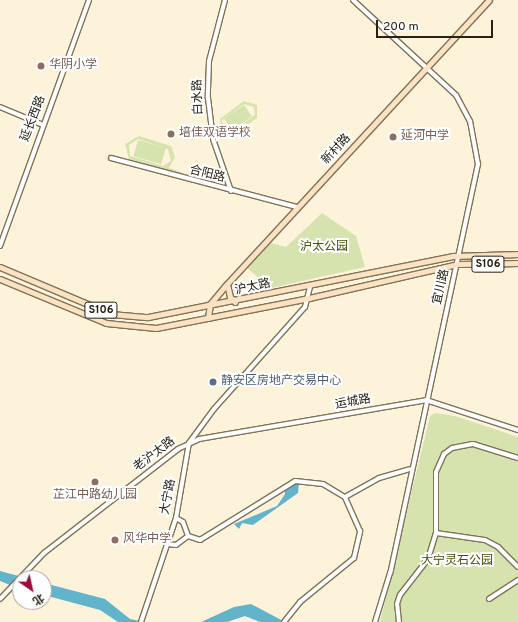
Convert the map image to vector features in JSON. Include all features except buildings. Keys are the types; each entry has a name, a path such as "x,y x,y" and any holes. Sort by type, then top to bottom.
{"main road":[{"name":"新村路","path":"208,318 209,308 226,284 489,0"},
{"name":"沪太路","path":"0,267 127,317 209,308 460,255 518,254"},
{"name":"沪太路","path":"0,279 120,326 156,328 309,298 457,264 518,263"},
{"path":"226,284 230,297 235,302"}],"street":[{"name":"延长西路","path":"0,246 89,0"},
{"name":"白水路","path":"225,0 209,61 208,98 213,139 231,191"},
{"name":"宜川路","path":"353,0 428,66 460,101 476,141 477,180 410,469 390,573 375,622"},
{"path":"0,107 43,125"},
{"name":"合阳路","path":"111,158 231,191 297,207"},
{"path":"309,298 310,287"},
{"name":"老沪太路","path":"0,599 20,576 93,514 189,443 203,422 309,298"},
{"name":"运城路","path":"189,443 426,400 518,430"},
{"name":"大宁路","path":"141,621 176,518 189,443"},
{"path":"399,622 397,604 400,595 428,559 436,532 436,472 444,454 452,448 473,444 518,458"},
{"path":"345,497 379,478 410,469"},
{"path":"168,544 176,545 188,536 204,539 295,481 323,484 345,497 360,531 354,558 300,602 284,621"},
{"path":"176,518 183,522 188,536"},
{"path":"436,532 485,540 498,547 518,567"},
{"path":"489,599 518,580"}],"green space":[{"path":"244,101 257,105 257,118 233,135 223,134 220,119","holes":["244,104 254,107 255,115 233,131 224,131 222,120"]},
{"path":"244,105 252,117 232,130 224,118"},
{"path":"139,136 171,146 175,157 169,168 181,172 180,175 129,159 125,144","holes":["138,139 168,149 171,161 163,166 130,156 129,145"]},
{"path":"138,140 166,148 161,164 133,156"},
{"name":"沪太公园","path":"322,213 356,236 365,267 271,288 247,268 271,243 286,247"},
{"name":"大宁灵石公园","path":"435,413 455,416 518,437 518,622 380,622 430,416"}],"water":[{"path":"299,483 298,493 253,525 242,523 239,529 234,524 277,506 285,494 284,488"},
{"path":"0,571 12,574 12,586 0,581"},
{"path":"52,585 105,599 130,619 145,622 118,622 100,610 52,597"},
{"path":"251,604 285,622 260,622 245,616 227,622 201,622 234,607"}],"place":[{"name":"华阴小学","path":"41,66"},
{"name":"培佳双语学校","path":"171,134"},
{"name":"延河中学","path":"393,137"},
{"name":"静安区房地产交易中心","path":"213,382"},
{"name":"芷江中路幼儿园","path":"95,482"},
{"name":"风华中学","path":"115,540"}]}
